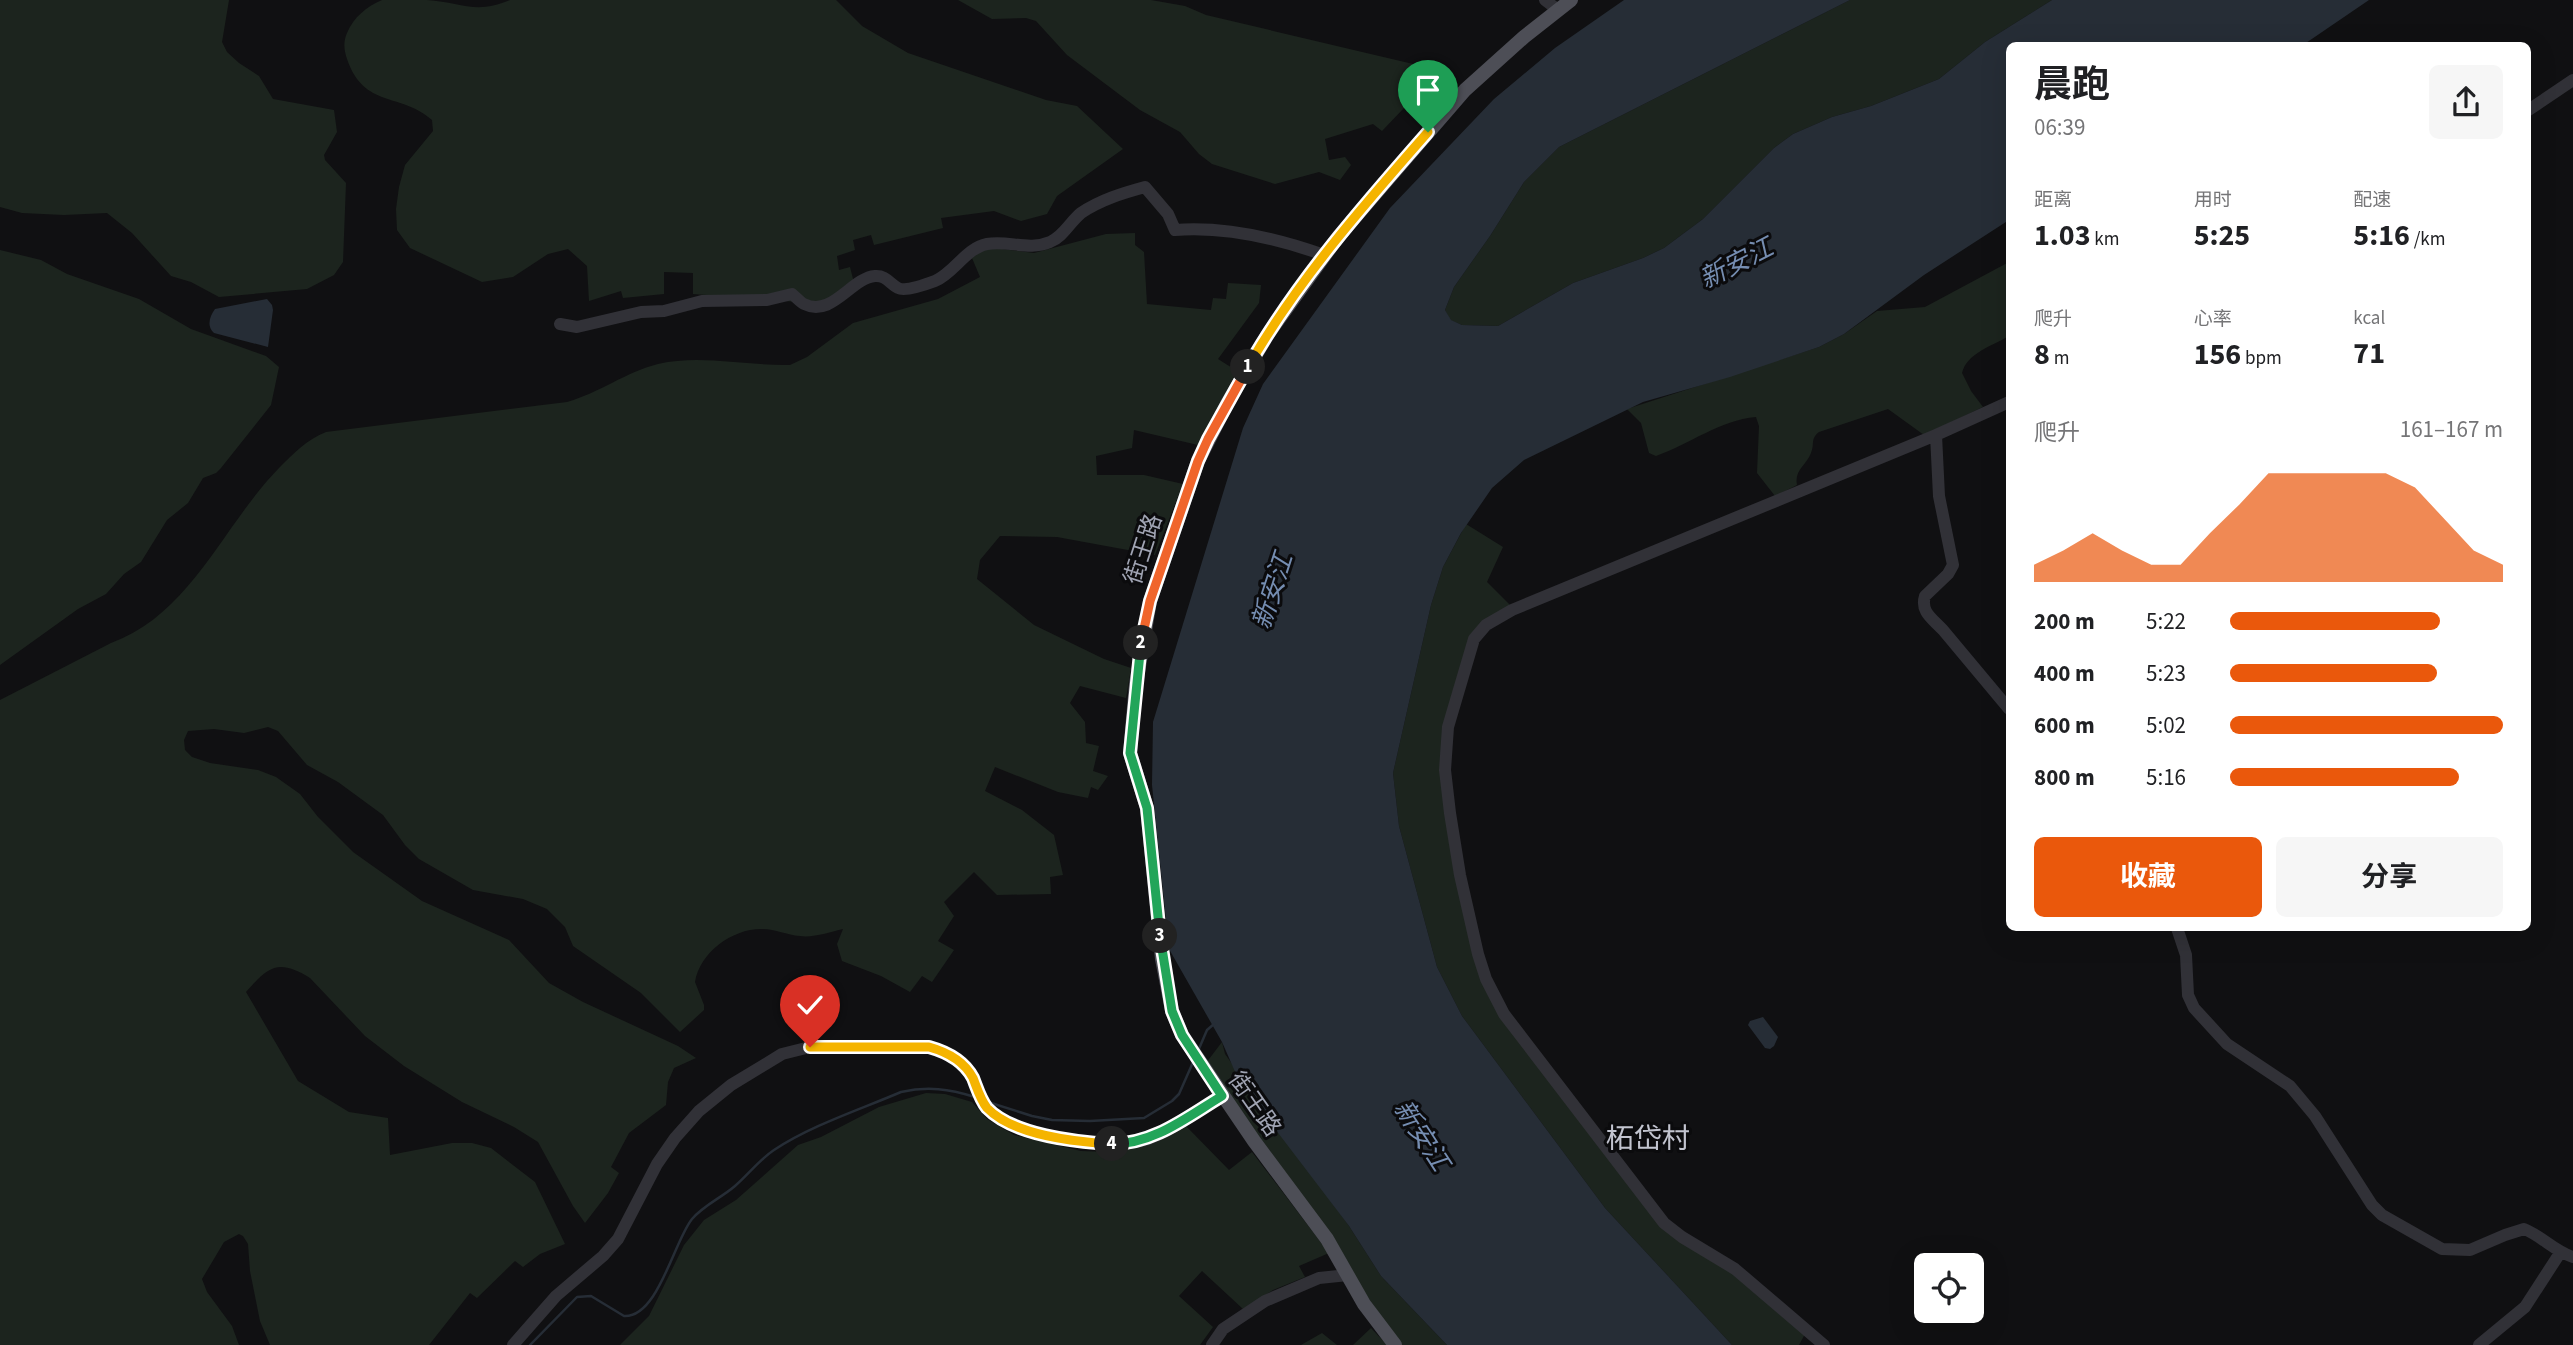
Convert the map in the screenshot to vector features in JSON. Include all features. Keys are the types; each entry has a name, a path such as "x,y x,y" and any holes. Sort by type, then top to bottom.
{"main road":[{"name":"街王路","path":"1395,1345 1364,1304 1326,1239 1222,1096 1182,1035 1168,994 1147,808 1130,753 1136,684 1145,618 1183,502 1208,439 1268,334 1324,255 1465,90 1524,37 1571,0"}],"street":[{"path":"1545,0 1558,10"},
{"path":"2531,108 2573,80"},
{"path":"560,324 577,327 702,301 767,300 792,294 806,305 823,306 842,296 859,281 876,275 887,278 897,288 904,289 934,281 985,244 1034,246 1054,241 1082,213 1114,195 1145,187 1168,214 1175,230 1234,231 1299,246 1324,255"},
{"path":"1824,1345 1744,1275 1664,1223 1504,1014 1482,966 1460,875 1447,791 1448,727 1471,645 1486,625 1512,610 1937,435 2006,403"},
{"path":"1937,435 1939,496 1953,565 1948,574 1925,594 1924,606 1933,621 2006,705"},
{"path":"2178,931 2186,956 2188,995 2194,1008 2227,1044 2290,1086 2315,1115 2372,1205 2382,1215 2442,1249 2470,1250 2524,1229 2567,1255 2523,1310 2479,1345"},
{"path":"513,1345 556,1296 603,1256 618,1239 657,1164 686,1124 721,1091 791,1050 822,1047 929,1047 940,1050 964,1066 984,1103 1003,1121 1066,1140 1121,1144 1146,1139 1170,1128 1222,1096"},
{"path":"1212,1345 1223,1329 1265,1301 1319,1278 1348,1275"}],"shaded area":[{"path":"0,0 229,0 222,42 227,52 259,76 273,99 334,110 337,132 324,155 325,160 346,183 343,262 334,275 307,289 219,297 191,282 171,276 132,233 107,213 22,213 0,207"},
{"path":"382,0 427,0 487,7 510,0 836,0 862,26 908,53 1046,100 1077,106 1123,149 1057,196 1047,214 1021,221 994,211 941,218 943,228 874,245 871,235 853,240 855,250 837,256 839,270 850,267 854,283 823,304 693,294 693,273 664,272 664,294 623,298 621,291 589,301 587,266 568,249 548,254 513,277 482,282 410,248 397,230 396,209 405,165 433,131 432,120 420,111 384,98 363,86 354,75 347,59 344,43 350,27 361,13"},
{"path":"958,0 1151,0 1185,6 1206,15 1430,68 1404,108 1382,131 1373,124 1325,139 1329,160 1345,157 1351,165 1340,180 1319,172 1275,184 1212,164 1199,154 1180,132 1140,110 1067,55 1036,21 1026,18 992,19"},
{"path":"1850,0 2052,0 1985,42 1939,79 1871,106 1832,117 1793,134 1774,148 1703,219 1664,248 1573,283 1498,326 1462,325 1450,320 1445,310 1454,287 1524,182 1559,147"},
{"path":"1135,233 1135,245 1144,252 1147,304 1211,310 1213,298 1226,299 1228,283 1261,285 1259,303 1218,359 1237,371 1198,445 1134,430 1132,448 1096,456 1097,475 1144,475 1183,484 1155,555 1057,537 1000,536 980,560 977,579 1034,625 1104,659 1131,668 1126,698 1080,686 1070,703 1085,722 1086,743 1099,746 1093,771 1108,776 1098,790 1091,787 1088,798 1058,792 995,767 985,791 1022,810 1054,835 1063,875 1050,877 1051,894 997,895 974,872 944,902 954,916 938,941 954,950 932,982 922,976 910,992 881,976 842,961 837,944 843,929 805,936 768,929 740,933 720,944 704,961 695,982 704,1010 680,1032 641,993 573,946 565,927 547,909 523,899 473,890 419,859 383,815 338,782 307,765 278,731 268,727 244,733 214,729 188,731 184,740 185,750 192,757 210,763 258,770 276,777 300,794 318,817 353,852 422,901 509,940 549,983 583,1002 678,1046 696,1058 674,1068 668,1082 666,1105 629,1133 611,1167 619,1173 608,1193 585,1223 538,1142 462,1102 404,1066 365,1036 310,978 290,968 274,968 261,976 246,992 298,1081 349,1112 388,1118 390,1155 452,1143 472,1143 491,1148 535,1182 565,1244 540,1254 523,1267 515,1261 477,1298 470,1293 429,1345 270,1345 260,1321 250,1271 248,1244 239,1234 224,1242 202,1279 207,1292 232,1326 239,1345 0,1345 0,700 139,629 163,611 185,590 279,468 306,443 326,432 567,402 646,368 674,361 707,360 790,365 807,357 853,323 938,299 980,277 972,258 986,247 1034,253 1106,234"},
{"path":"0,250 41,260 67,274 139,299 191,329 266,356 279,367 271,405 221,468 203,478 188,503 167,520 141,562 124,574 106,594 78,609 0,665"},
{"path":"2006,264 2006,338 1975,355 1962,373 1983,407 1924,435 1888,409 1819,432 1809,457 1797,475 1797,485 1775,496 1757,473 1759,426 1756,417 1718,427 1656,456 1649,453 1641,423 1627,409 1819,347 1844,334 1877,311 1925,307"},
{"path":"1466,524 1503,547 1487,582 1511,606 1469,639 1442,787 1480,970 1653,1216 1727,1266 1805,1334 1799,1345 1732,1345 1605,1208 1462,1016 1437,967 1399,826 1393,773 1431,605 1443,567"},
{"path":"1222,1042 1225,1054 1349,1226 1381,1276 1447,1345 1402,1345 1396,1338 1206,1063"},
{"path":"926,1093 945,1094 972,1102 987,1119 1014,1135 1081,1151 1108,1152 1135,1148 1186,1126 1229,1170 1252,1152 1329,1253 1299,1266 1305,1277 1273,1290 1243,1309 1202,1271 1179,1296 1213,1327 1200,1345 620,1345 649,1316 684,1245 704,1220 736,1200 798,1145 821,1137 879,1107"},
{"path":"1371,1328 1387,1345 1353,1345"},
{"path":"1322,1333 1337,1345 1301,1345"}],"water":[{"name":"新安江","path":"1624,0 1850,0 1559,147 1524,182 1454,287 1445,310 1451,320 1462,325 1498,326 1573,283 1664,248 1703,219 1774,148 1793,134 1832,117 1871,106 1939,79 1985,42 2052,0 2369,0 2307,42 2006,42 2006,222 1924,275 1844,334 1819,347 1643,402 1524,460 1492,488 1461,533 1443,567 1431,605 1393,773 1399,826 1437,967 1462,1016 1605,1208 1732,1345 1447,1345 1381,1276 1349,1226 1240,1083 1222,1042 1169,949 1152,785 1153,722 1243,428 1263,384 1390,208 1494,99 1555,48"},
{"path":"267,299 273,310 268,347 214,333 210,327 215,309"},
{"path":"1763,1017 1778,1037 1770,1049 1765,1048 1748,1025 1750,1021"}],"waterway":[{"path":"1198,1051 1207,1030 1214,1024"},
{"path":"988,1102 1052,1120 1144,1118 1179,1094 1194,1060"},
{"path":"530,1345 577,1297 591,1296 624,1316 636,1313 656,1292 692,1219 735,1186 769,1154 789,1141 820,1125 901,1092 938,1089 975,1097"}],"district":[{"name":"柘岱村","path":"1648,1138"}],"route":[{"path":"810,1047 929,1047 940,1050 964,1066 984,1103 1003,1121 1066,1140 1109,1144 1136,1142 1170,1128 1222,1096 1182,1035 1168,994 1147,808 1130,753 1145,618 1198,461 1252,360 1338,237 1428,132"}]}
